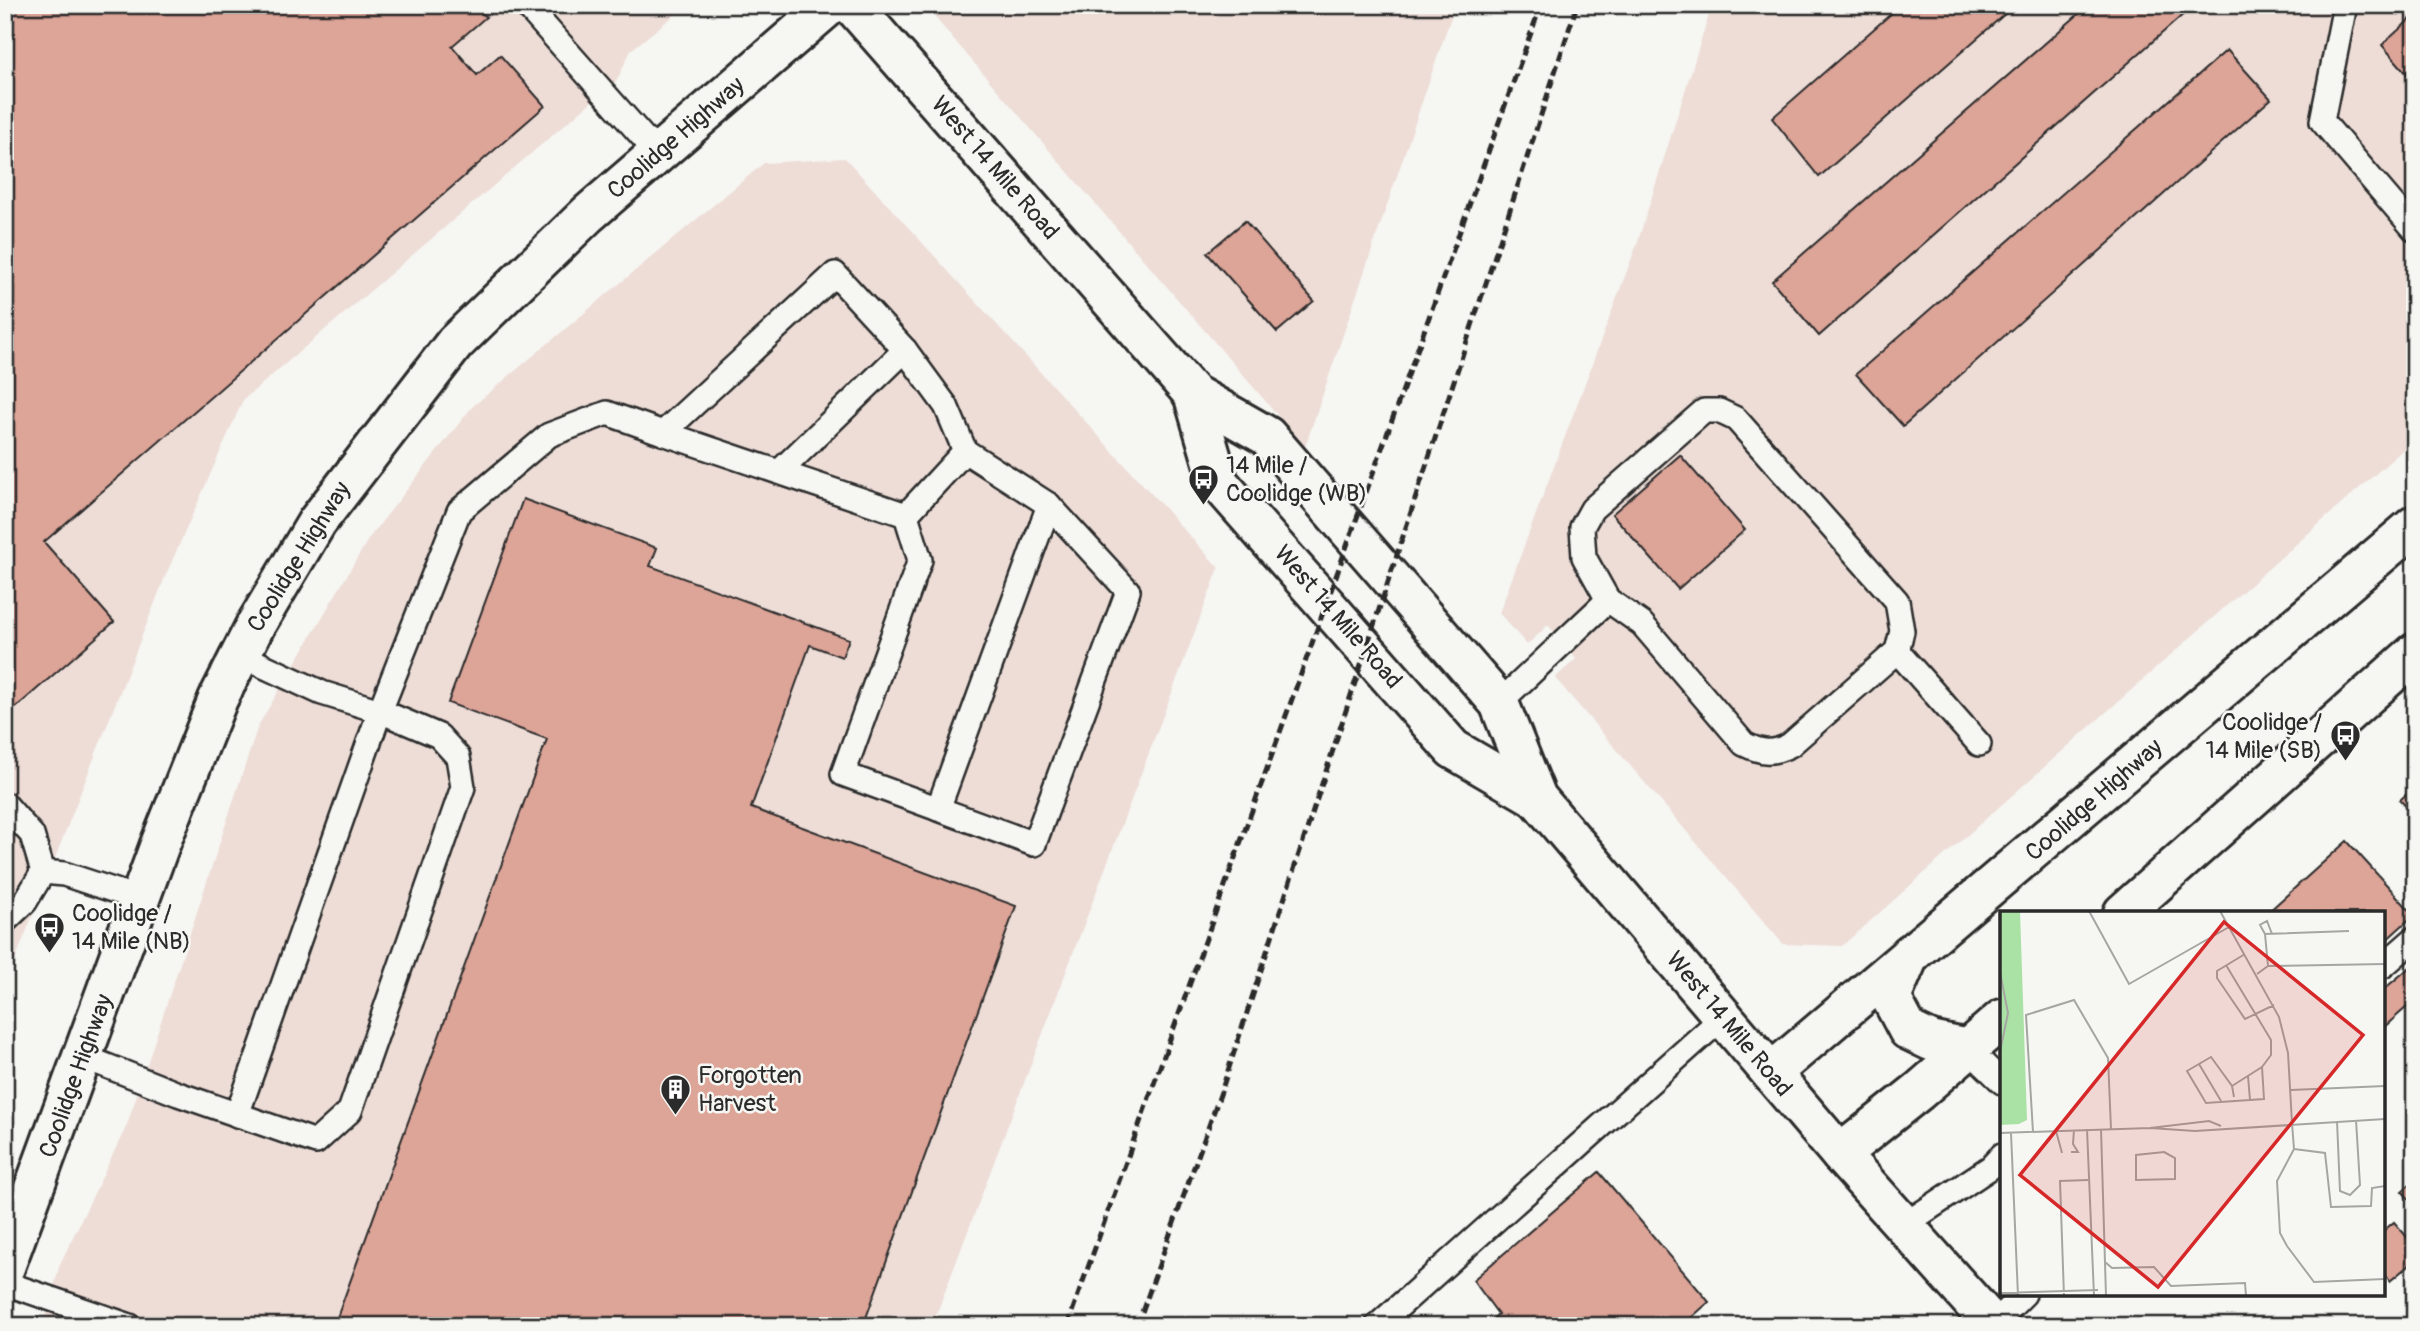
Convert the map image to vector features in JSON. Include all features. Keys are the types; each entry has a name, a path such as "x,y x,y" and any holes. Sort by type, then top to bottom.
{"main road":[{"name":"Coolidge Highway","path":"5,1267 140,900 218,699 240,655 317,522 455,343 588,214 830,5"},
{"name":"West 14 Mile Road","path":"852,5 1193,394 1267,436 1499,704 1537,797 1840,1154 1994,1325"},
{"name":"West 14 Mile Road","path":"1193,394 1219,483 1453,749 1537,797"},
{"name":"Coolidge Highway","path":"1771,1073 2415,525"},
{"path":"2127,911 2415,653"},
{"path":"1910,952 1891,998 1908,1030 1931,1041 1968,1049"},
{"path":"1840,1154 2000,1021"}],"lane":[{"path":"526,5 658,154"},
{"path":"2346,5 2322,121 2415,230"},
{"path":"663,433 835,274 905,350 946,406 965,451 1049,505 1128,591 1034,844 844,774 920,560 906,515"},
{"path":"779,472 905,350"},
{"path":"1704,411 1719,411 1736,419 1897,601 1902,631 1897,652 1790,745 1776,752 1760,752 1744,744 1642,624 1608,600 1584,557 1582,527 1592,509 1691,419 1704,411"},
{"path":"237,1115 380,711 459,511 549,435 607,414 906,515"},
{"path":"906,515 965,451"},
{"path":"938,809 1049,505"},
{"path":"1499,704 1608,600"},
{"path":"1897,652 1979,744"},
{"path":"83,1056 316,1142 350,1111 463,787 458,757 439,736 380,711 322,692 240,655"},
{"path":"5,804 32,835 43,872 25,902 5,920"},
{"path":"43,872 64,874 140,900"},
{"path":"2385,964 2415,938"},
{"path":"1377,1326 1723,1017"},
{"path":"1968,1049 2000,1080"},
{"path":"1904,1225 1992,1167 2000,1157"},
{"path":"5,1283 130,1326"},
{"path":"1994,1325 2022,1296"}],"shaded area":[{"path":"5,5 687,5 631,50 617,80 243,400 165,577 5,986"},
{"path":"924,5 1455,5 1305,447"},
{"path":"1712,5 2415,5 2415,439 1842,946 1783,944 1555,678 1576,659 1548,625 1527,645 1499,613 1637,244"},
{"path":"845,158 1219,568 932,1326 43,1326 60,1264 127,1125 258,726 369,538 472,407 764,163"}],"building":[{"path":"5,5 476,5 486,17 452,46 477,75 500,55 545,106 44,542 114,622 5,717"},
{"path":"1901,5 2015,5 1819,177 1772,118"},
{"path":"2089,5 2194,5 1819,336 1772,281"},
{"path":"2415,15 2415,83 2382,45"},
{"path":"2227,50 2271,99 1903,426 1856,374"},
{"path":"1245,221 1314,301 1277,332 1207,253"},
{"path":"1680,455 1745,530 1678,589 1612,514"},
{"name":"Forgotten Harvest","path":"523,499 657,548 650,566 849,639 842,657 810,645 751,808 1016,906 863,1326 334,1326 547,739 448,703"},
{"path":"2415,786 2415,816 2400,800"},
{"path":"2347,841 2414,915 2385,941 2385,911 2269,911"},
{"path":"2415,963 2415,1000 2385,1026 2385,988"},
{"path":"1599,1172 1709,1302 1682,1326 1486,1326 1498,1314 1473,1280"},
{"path":"2415,1180 2415,1206 2402,1191"},
{"path":"2394,1222 2415,1246 2415,1260 2390,1281 2385,1275 2385,1229"}],"railway":[{"path":"1067,1326 1541,5"},
{"path":"1137,1326 1222,1089 1577,5"}],"place":[{"name":"14 Mile / Coolidge (WB)","path":"1203,506"},
{"name":"Coolidge / 14 Mile (SB)","path":"2345,763"},
{"name":"Coolidge / 14 Mile (NB)","path":"49,954"},
{"name":"Forgotten Harvest","path":"675,1116"}]}
